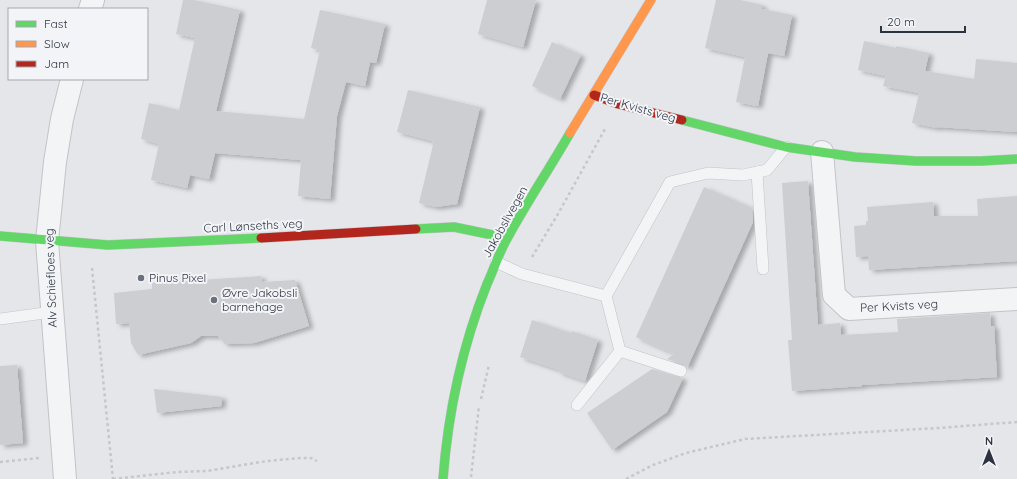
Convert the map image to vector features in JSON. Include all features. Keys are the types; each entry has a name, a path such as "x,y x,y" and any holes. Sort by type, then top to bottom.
{"street":[{"name":"Jakobslivegen","path":"443,479 447,427 464,351 478,308 496,262 507,238 651,0"},
{"name":"Alv Schiefloes veg","path":"65,479 47,240 60,127 72,80"},
{"name":"Per Kvists veg","path":"594,95 618,104 786,147 855,157 916,161 981,161 1017,159"},
{"name":"Per Kvists veg","path":"822,152 834,296 850,308 1017,299"},
{"name":"Carl Lønseths veg","path":"0,236 108,245 454,227 507,238"}],"lane":[{"path":"620,351 606,296 670,182 708,173 743,175 767,170 786,147"},
{"path":"757,172 763,269"},
{"path":"496,262 522,274 606,296"},
{"path":"0,319 52,312"},
{"path":"620,351 681,371"},
{"path":"577,405 620,351"}],"path":[{"path":"92,244 92,264 113,479 177,472 207,471 267,461 300,458 311,458 317,461"},
{"path":"626,479 686,453 745,439 1017,422"},
{"path":"0,462 63,456"}],"building":[{"path":"183,0 194,0 240,10 216,111 304,119 320,50 311,48 320,10 385,24 376,63 370,62 365,86 346,82 337,116 330,199 298,196 301,160 215,153 209,179 190,175 187,188 151,180 159,144 141,139 149,103 179,110 195,38 176,34"},
{"path":"487,0 536,0 523,47 478,34"},
{"path":"716,0 740,0 762,5 762,9 792,15 784,56 768,53 758,106 736,102 745,57 705,48"},
{"path":"864,41 929,53 925,71 974,79 976,59 1017,63 1017,132 937,128 912,123 919,93 883,86 886,76 858,70"},
{"path":"552,42 581,55 560,99 532,86"},
{"path":"408,90 480,107 457,204 436,207 419,203 433,141 397,132"},
{"path":"808,181 818,325 840,323 841,335 898,332 897,319 990,313 991,326 994,326 997,377 862,385 792,391 788,340 792,340 782,183"},
{"path":"704,187 752,208 753,222 687,368 683,364 667,359 674,354 636,337"},
{"path":"1017,196 1017,261 869,270 868,256 856,257 854,226 866,225 866,221 868,221 867,207 933,202 934,216 978,216 977,199"},
{"path":"261,276 262,282 295,280 309,326 254,343 225,344 218,336 201,336 191,343 138,355 131,343 129,323 116,324 114,293 152,289 152,283"},
{"path":"532,320 598,340 585,381 558,372 559,370 520,357"},
{"path":"17,365 23,443 0,445 0,366"},
{"path":"652,369 683,378 667,412 612,450 587,413"},
{"path":"154,389 222,397 221,406 157,413"}],"traffic: fast":[{"path":"682,120 786,147 855,157 916,161 981,161 1017,159"},
{"path":"443,479 448,429 453,404 463,356 478,308 505,243 570,133"},
{"path":"416,229 454,227 507,238"},
{"path":"0,236 108,245 261,238"}],"traffic: slow":[{"path":"570,133 651,0"}],"traffic: jam":[{"path":"594,95 618,104 682,120"},
{"path":"261,238 416,229"}],"place":[{"name":"Pinus Pixel","path":"141,278"},
{"name":"Øvre Jakobsli barnehage","path":"214,300"}]}
